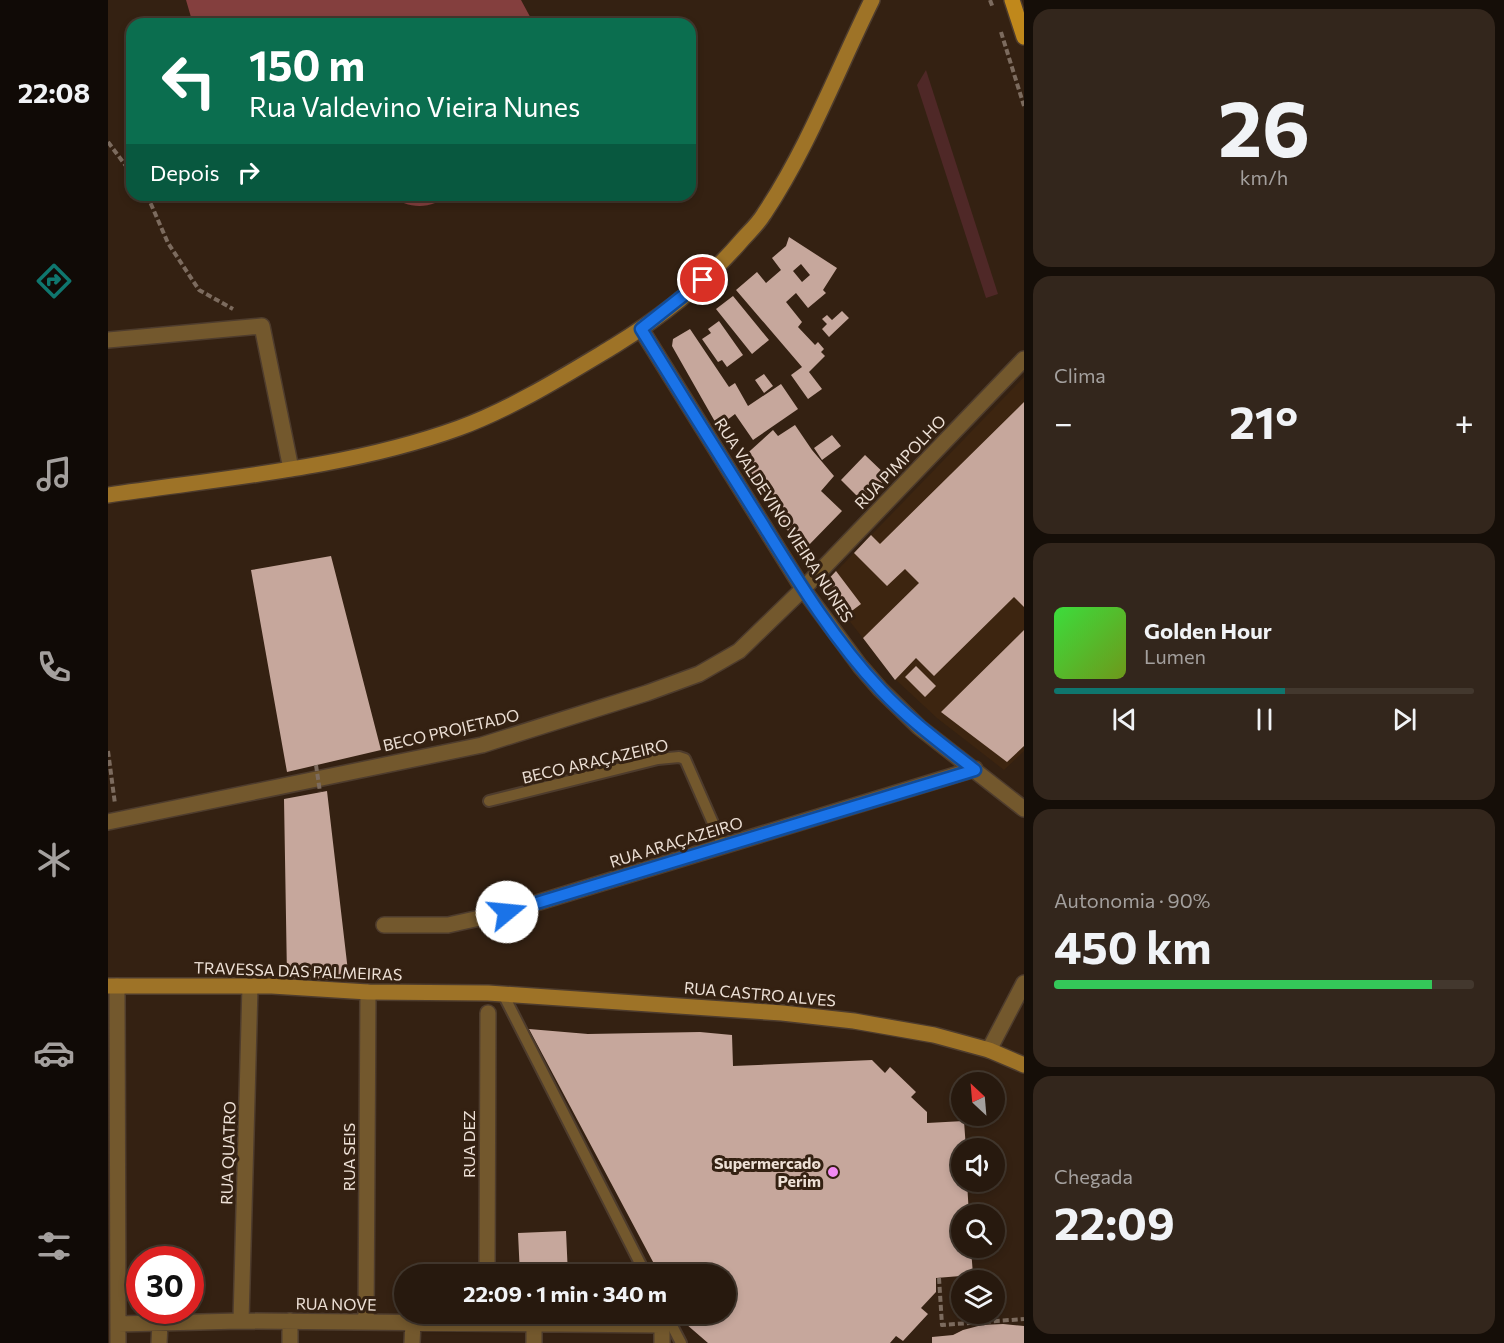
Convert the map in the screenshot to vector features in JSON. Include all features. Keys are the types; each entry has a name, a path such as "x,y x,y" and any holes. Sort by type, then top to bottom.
{"main road":[{"path":"1012,0 1024,37"}],"street":[{"path":"108,495 291,469 374,452 459,428 508,406 641,329 703,280 732,252 763,216 801,150 872,0"},
{"path":"108,340 262,326 291,469"},
{"name":"RUA VALDEVINO VIEIRA NUNES","path":"641,329 803,589 880,689 919,726 1024,809"},
{"name":"RUA PIMPOLHO","path":"803,589 1024,359"},
{"name":"BECO PROJETADO","path":"113,821 482,745 647,693 699,674 739,651 803,589"},
{"name":"RUA ARAÇAZEIRO","path":"384,925 448,925 507,912 975,770"},
{"path":"989,1050 1024,982"},
{"path":"113,986 113,1278 118,1343"},
{"name":"TRAVESSA DAS PALMEIRAS","path":"113,986 250,986 368,992 495,993"},
{"name":"RUA QUATRO","path":"241,1321 250,986"},
{"name":"RUA SEIS","path":"366,1322 368,992"},
{"name":"RUA CASTRO ALVES","path":"495,993 818,1016 934,1035 989,1050 1024,1065"},
{"name":"RUA DEZ","path":"487,1264 488,1013"},
{"path":"290,1321 290,1343"},
{"name":"RUA NOVE","path":"204,1322 394,1323"},
{"name":"RUA NOVE","path":"118,1324 126,1324"},
{"path":"159,1343 160,1324"},
{"path":"412,1324 412,1343"},
{"path":"534,1324 534,1343"},
{"path":"662,1343 664,1324"}],"lane":[{"name":"BECO ARAÇAZEIRO","path":"489,801 658,759 679,757 685,759 723,846"},
{"path":"495,993 640,1264"},
{"path":"667,1324 681,1343"}],"path":[{"path":"990,0 994,11"},
{"path":"997,21 1024,106"},
{"path":"108,142 126,166"},
{"path":"150,201 168,243 199,290 235,311"},
{"path":"108,751 113,821"},
{"path":"316,765 320,792"},
{"path":"939,1278 942,1325 1024,1319"}],"shaded area":[{"path":"186,0 521,0 531,18 191,18"},
{"path":"926,70 998,294 986,298 917,85"},
{"path":"400,201 440,201 420,206"},
{"path":"1024,377 1024,751 1004,770 937,718 895,679 822,586"}],"building":[{"path":"789,237 837,268 823,290 826,293 808,308 796,293 786,302 802,322 798,327 815,345 818,342 824,349 821,352 825,356 809,372 822,389 808,399 791,375 802,367 736,290 757,272 766,283 781,270 772,258 786,246","holes":["801,264 810,275 802,282 793,271"]},
{"path":"733,296 769,340 752,354 716,309"},
{"path":"842,311 849,318 829,337 822,329 827,324 822,319 827,315 832,320"},
{"path":"719,321 743,355 727,367 722,360 718,362 702,339 711,333 708,329"},
{"path":"690,329 729,387 735,383 748,406 781,384 798,409 753,440 735,414 718,427 672,346 673,339"},
{"path":"764,374 773,386 764,393 755,380"},
{"path":"1024,402 1024,607 1014,597 934,676 916,658 895,680 863,638 919,583 905,569 887,586 854,553 871,535 880,544"},
{"path":"795,425 834,476 821,491 842,511 806,548 785,528 741,459 773,430 778,436"},
{"path":"832,435 841,446 822,460 814,448"},
{"path":"865,455 888,477 864,503 841,480"},
{"path":"331,556 381,750 287,772 251,570"},
{"path":"836,571 861,604 845,616 822,586"},
{"path":"1024,630 1024,746 1007,762 941,712"},
{"path":"916,666 936,686 925,697 905,677"},
{"path":"327,791 349,980 287,977 284,799"},
{"path":"529,1029 588,1034 700,1032 732,1035 733,1066 872,1060 885,1073 890,1067 916,1092 911,1097 927,1112 927,1123 951,1122 951,1126 964,1126 965,1138 951,1138 951,1192 968,1192 968,1204 951,1204 951,1258 972,1258 973,1270 951,1270 951,1277 936,1278 936,1292 921,1308 928,1314 903,1341 896,1336 890,1343 708,1343 686,1324 736,1324 736,1264 654,1264"},
{"path":"566,1231 568,1264 519,1264 518,1233"},
{"path":"982,1325 1024,1326 1024,1343 932,1343 932,1337 953,1335"}],"place":[{"name":"Supermercado Perim","path":"833,1172"}],"route":[{"path":"507,912 975,770 919,726 880,689 860,666 803,589 641,329 703,280"}]}
